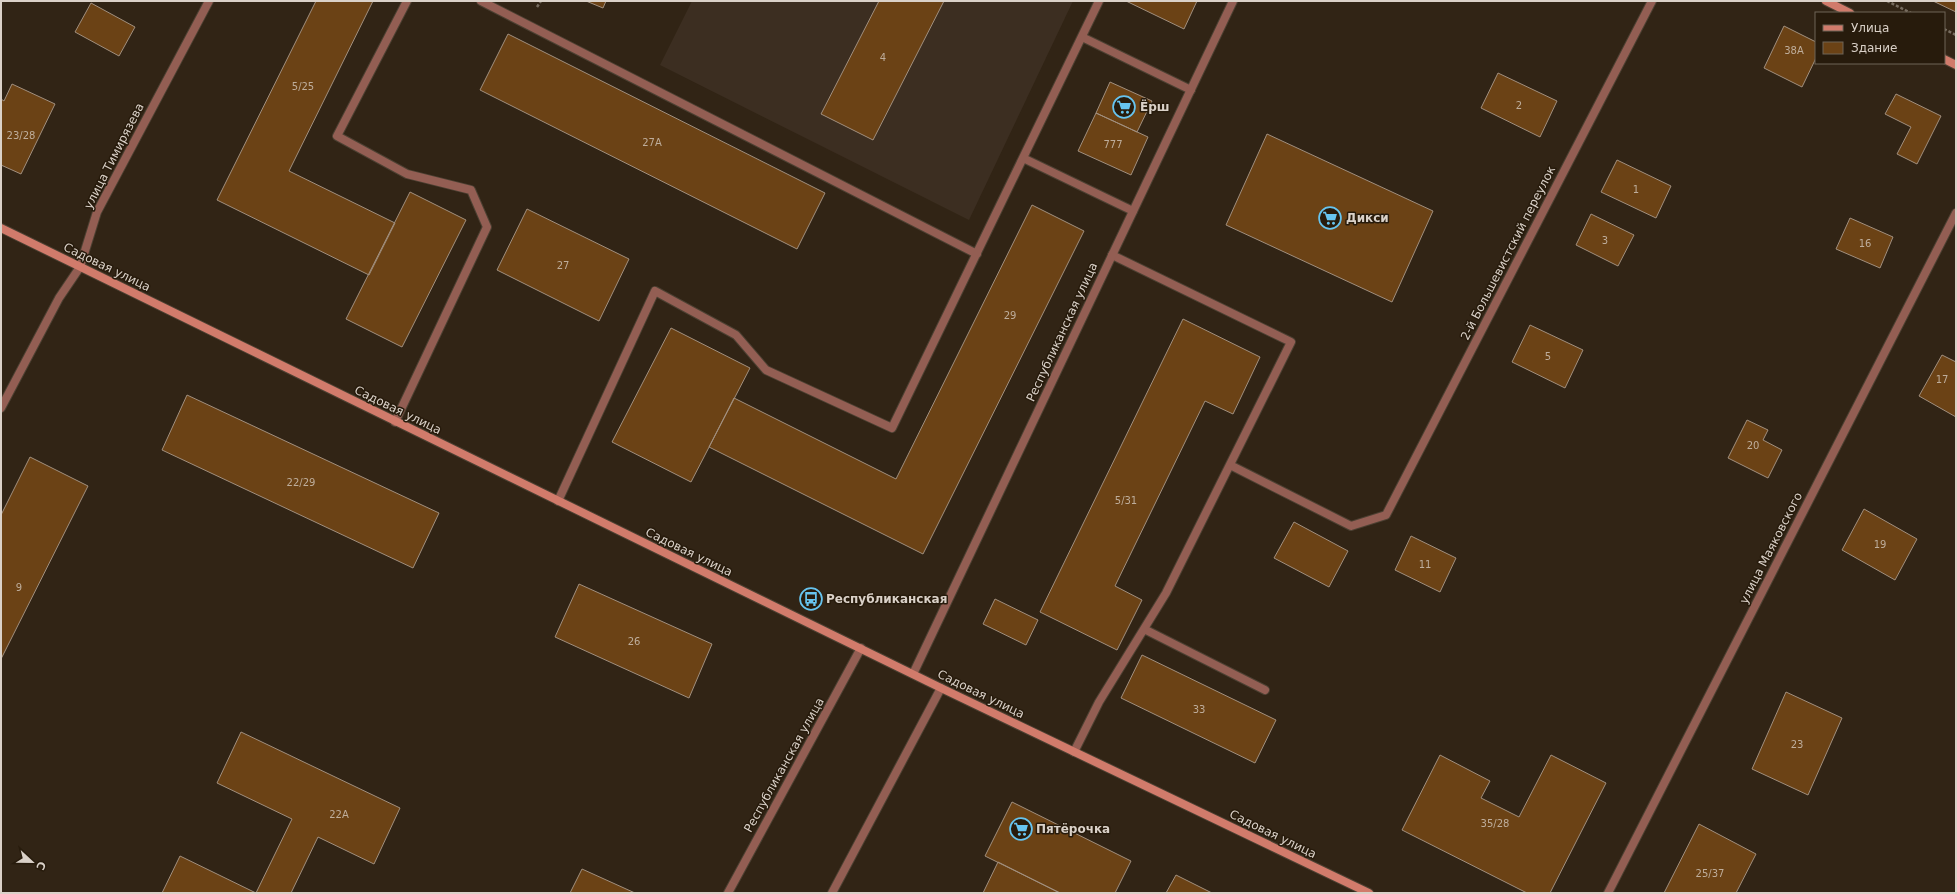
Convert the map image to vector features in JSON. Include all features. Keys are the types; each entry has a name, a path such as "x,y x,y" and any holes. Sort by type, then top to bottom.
{"street":[{"name":"улица Тимирязева","path":"1,408 59,298 80,267 98,212 209,1"},
{"path":"395,422 487,227 471,190 407,174 337,136 407,1"},
{"path":"481,1 977,254"},
{"path":"558,501 655,291 736,335 766,370 892,428 1099,1"},
{"name":"Республиканская улица","path":"913,674 1233,1"},
{"name":"2-й Большевистский переулок","path":"1230,465 1350,526 1386,515 1652,1"},
{"path":"1826,1 1848,12"},
{"path":"1082,38 1191,90"},
{"path":"1945,60 1956,65"},
{"path":"1023,158 1133,211"},
{"name":"улица Маяковского","path":"1608,893 1956,213"},
{"name":"Садовая улица","path":"1,228 941,688 1369,893"},
{"path":"1074,752 1099,702 1166,593 1291,342 1112,255"},
{"path":"1144,629 1265,690"},
{"name":"Республиканская улица","path":"728,893 861,648"},
{"path":"832,893 941,688"}],"path":[{"path":"1887,1 1909,12"},
{"path":"1945,30 1956,35"}],"shaded area":[{"path":"692,1 1073,1 969,220 660,65"}],"building":[{"path":"316,1 373,1 289,171 395,223 369,275 217,200"},
{"path":"586,1 606,1 603,8"},
{"path":"879,1 944,1 873,140 821,114"},
{"path":"1126,1 1197,1 1184,29"},
{"path":"1933,1 1956,1 1956,12"},
{"path":"91,3 135,27 119,56 75,32"},
{"path":"1784,26 1815,42 1815,60 1802,87 1764,68"},
{"path":"508,34 825,193 797,249 480,90"},
{"path":"1498,73 1557,101 1540,137 1481,108"},
{"name":"Ёрш","path":"1110,82 1152,101 1137,132 1096,113"},
{"path":"12,84 55,104 21,174 1,165 1,99 4,101"},
{"path":"1896,94 1941,116 1917,164 1897,154 1911,127 1885,114"},
{"path":"1096,113 1148,137 1131,175 1078,151"},
{"name":"Дикси","path":"1267,134 1433,211 1392,302 1226,225"},
{"path":"1617,160 1671,186 1656,218 1601,192"},
{"path":"410,192 466,220 402,347 346,319"},
{"path":"1032,205 1084,231 923,554 709,447 734,398 896,479"},
{"path":"527,209 629,259 599,321 497,270"},
{"path":"1591,214 1634,235 1618,266 1576,245"},
{"path":"1850,218 1893,237 1880,268 1836,249"},
{"path":"1183,319 1260,357 1233,414 1205,401 1115,586 1142,600 1117,650 1040,612"},
{"path":"1530,325 1583,350 1565,388 1512,362"},
{"path":"671,328 750,368 691,482 612,442"},
{"path":"1942,355 1956,362 1956,417 1919,396"},
{"path":"187,395 439,513 413,568 162,450"},
{"path":"1747,420 1768,430 1763,440 1782,450 1768,478 1728,458"},
{"path":"30,457 88,486 1,659 1,515"},
{"path":"1864,509 1917,539 1895,580 1842,550"},
{"path":"1294,522 1348,551 1329,587 1274,558"},
{"path":"1411,536 1456,558 1440,592 1395,570"},
{"path":"579,584 712,644 689,698 555,637"},
{"path":"995,599 1038,620 1026,645 983,624"},
{"path":"1142,655 1276,720 1255,763 1121,698"},
{"path":"1786,692 1842,718 1808,795 1752,769"},
{"path":"241,732 400,808 374,864 318,837 291,893 256,893 292,819 217,783"},
{"path":"1440,755 1490,781 1481,798 1519,817 1551,755 1606,783 1550,893 1527,893 1402,830"},
{"path":"1012,802 1131,861 1115,893 1060,893 985,856"},
{"path":"1699,824 1756,854 1736,893 1664,893"},
{"path":"180,856 256,893 162,893"},
{"path":"998,862 1060,893 983,893"},
{"path":"582,869 635,893 570,893"},
{"path":"1176,875 1212,893 1166,893"}],"place":[{"name":"Ёрш","path":"1124,107"},
{"name":"Дикси","path":"1330,218"},
{"name":"Республиканская","path":"811,599"},
{"name":"Пятёрочка","path":"1021,829"}]}
